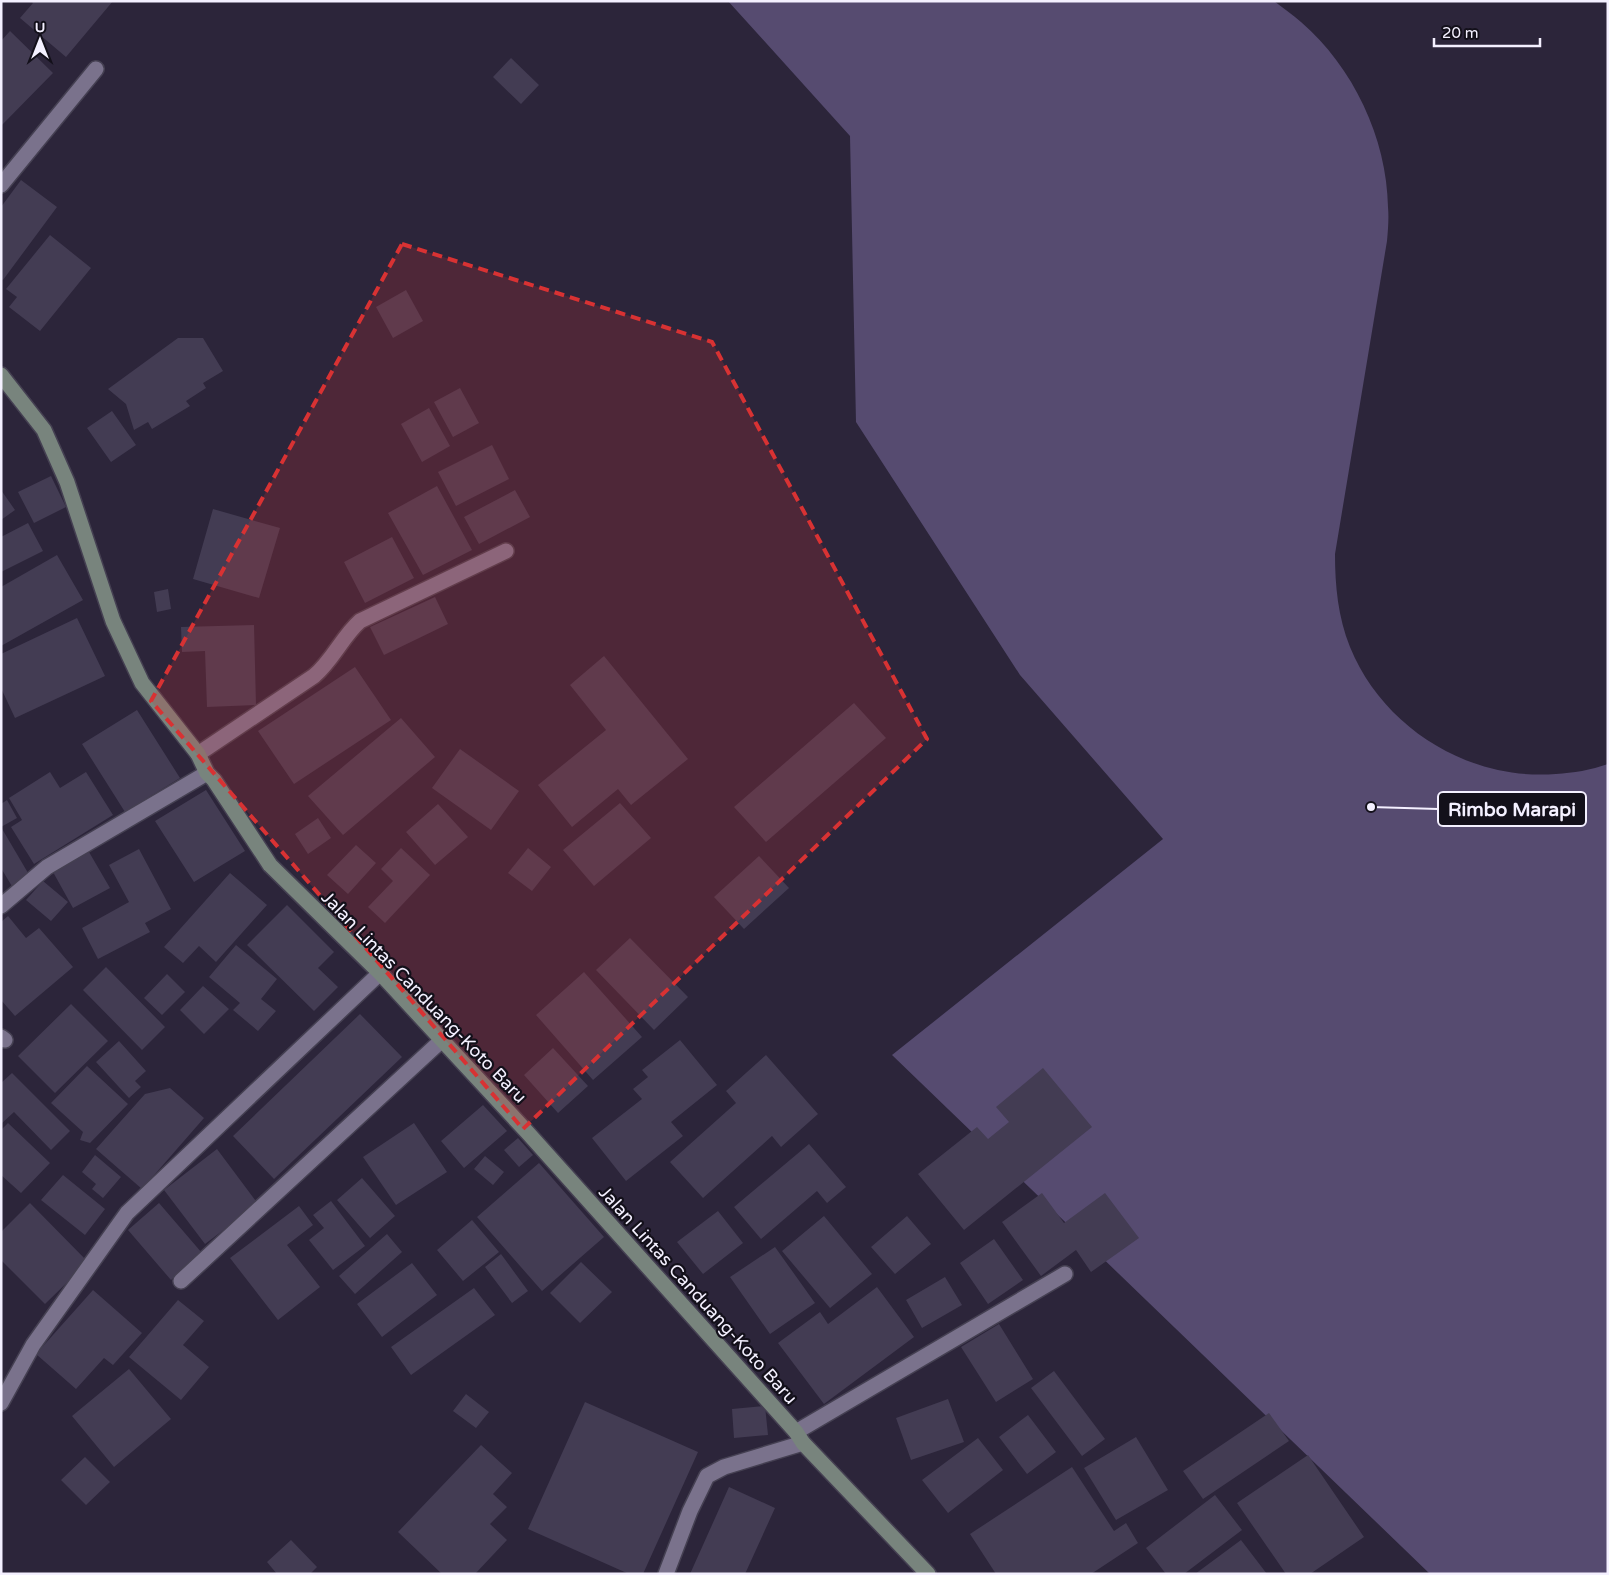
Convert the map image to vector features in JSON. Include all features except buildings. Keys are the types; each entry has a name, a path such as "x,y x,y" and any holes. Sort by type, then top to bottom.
{"main road":[{"name":"Jalan Lintas Canduang-Koto Baru","path":"1,375 44,430 67,482 114,621 142,683 198,754 207,773 214,780 270,865 380,973 534,1140 800,1438 928,1574"}],"street":[{"path":"1,185 96,69"},
{"path":"198,754 324,668 349,631 360,621 506,551"},
{"path":"1,906 47,867 207,773"},
{"path":"1,1403 32,1345 127,1213 380,973"},
{"path":"181,1281 442,1040"},
{"path":"666,1574 690,1511 707,1476 724,1467 800,1438 1065,1274"}],"highlighted area":[{"path":"402,244 712,342 927,739 523,1129 151,701"}],"shaded area":[{"path":"728,1 1274,1 1320,40 1351,82 1374,130 1381,155 1386,181 1388,215 1387,241 1335,554 1338,601 1350,647 1365,676 1384,702 1407,725 1433,744 1461,758 1492,768 1524,774 1569,773 1589,770 1608,764 1608,1574 1430,1574 892,1055 1163,839 1020,675 856,422 850,136"}],"place":[{"name":"Rimbo Marapi","path":"1371,807"}]}
